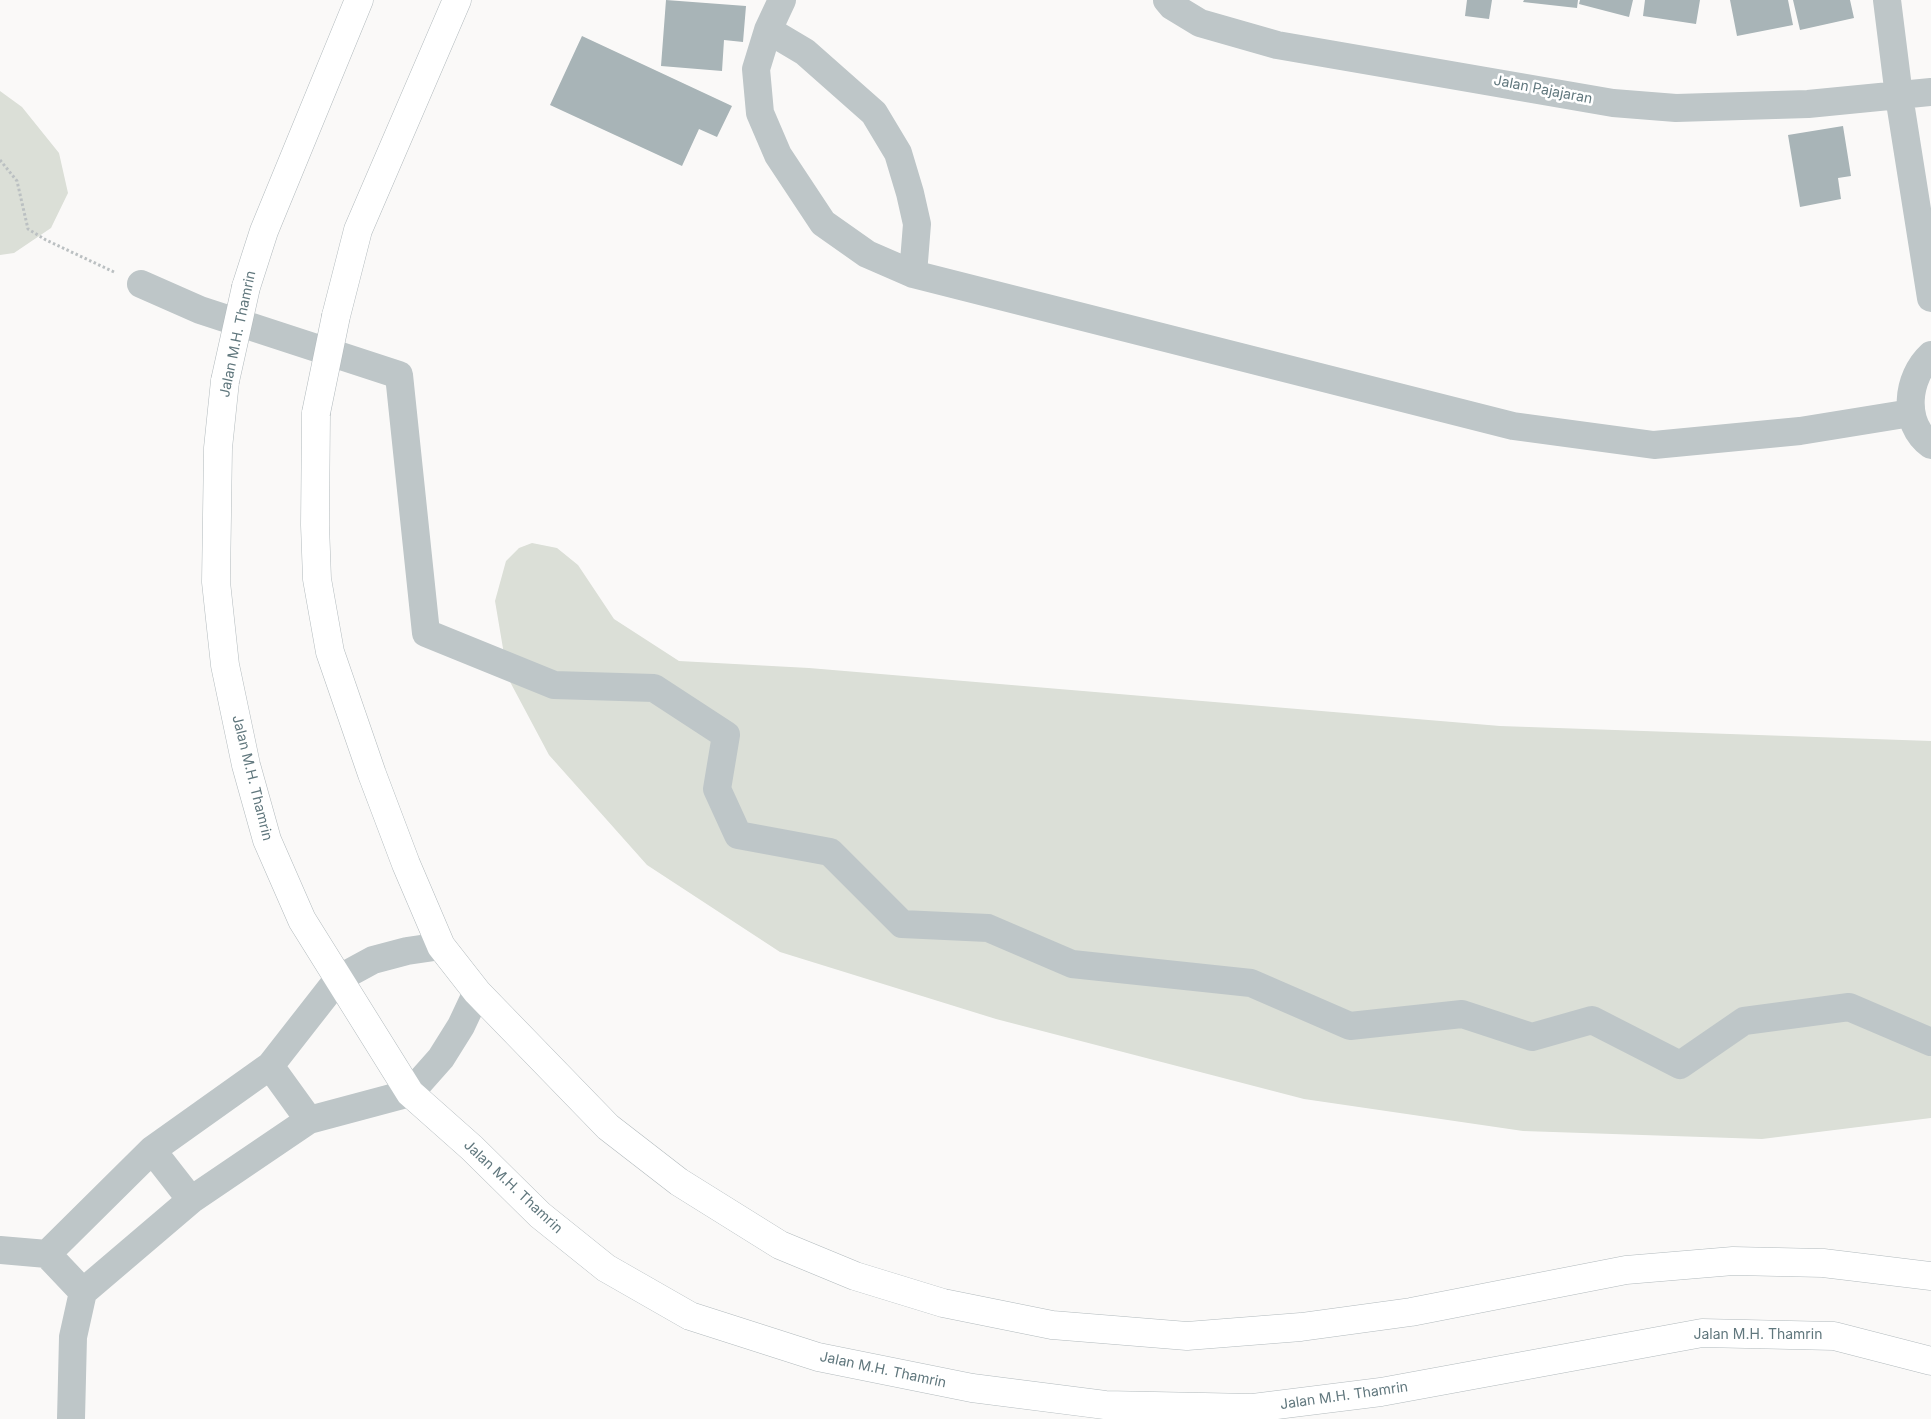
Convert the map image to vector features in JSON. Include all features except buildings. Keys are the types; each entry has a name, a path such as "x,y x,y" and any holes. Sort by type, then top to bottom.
{"main road":[{"name":"Jalan M.H. Thamrin","path":"359,0 271,212 246,287 225,380 218,448 216,582 225,664 246,765 267,840 302,920 410,1093 472,1148 540,1215 606,1268 690,1316 818,1357 972,1388 1105,1405 1253,1408 1381,1392 1702,1333 1834,1336 1931,1360"},
{"path":"457,0 358,230 336,316 316,413 315,525 317,579 330,652 372,774 406,864 441,946 477,992 608,1127 679,1182 780,1245 856,1276 943,1303 1052,1325 1187,1336 1301,1327 1411,1312 1626,1270 1733,1261 1823,1263 1931,1276"}],"street":[{"path":"782,0 768,30 756,70 760,113 778,154 823,223 867,254 913,274 1512,426 1585,437 1654,445 1800,431 1911,413"},
{"name":"Jalan Pajajaran","path":"1168,0 1172,6 1200,23 1277,45 1613,103 1676,108 1808,104 1931,92"},
{"path":"1887,0 1899,96 1931,298"},
{"path":"768,30 805,52 874,112 898,153 910,193 917,224 913,274"},
{"path":"141,284 200,310 399,375 426,633 554,685 654,688 726,735 717,789 738,836 830,852 902,924 988,928 1072,964 1251,983 1350,1026 1462,1014 1532,1037 1592,1020 1680,1065 1744,1021 1849,1007 1931,1042"},
{"path":"1931,354 1920,364 1910,388 1911,413 1924,440 1931,445"},
{"path":"47,1254 152,1150 270,1066 338,979 373,960 407,951 441,946"},
{"path":"71,1419 73,1337 83,1292 191,1200 309,1120 410,1093 442,1058 461,1026 477,992"},
{"path":"270,1066 309,1120"},
{"path":"152,1150 191,1200"},
{"path":"0,1250 47,1254 83,1292"}],"path":[{"path":"0,160 17,181 28,229 73,254 141,284"}],"shaded area":[{"path":"0,91 22,107 59,153 68,193 51,228 14,253 0,255"},
{"path":"532,543 557,548 578,565 614,619 679,661 809,668 1500,726 1931,741 1931,1118 1762,1139 1523,1131 1304,1099 996,1019 780,952 647,865 549,755 508,678 495,601 506,561 519,548"}]}
